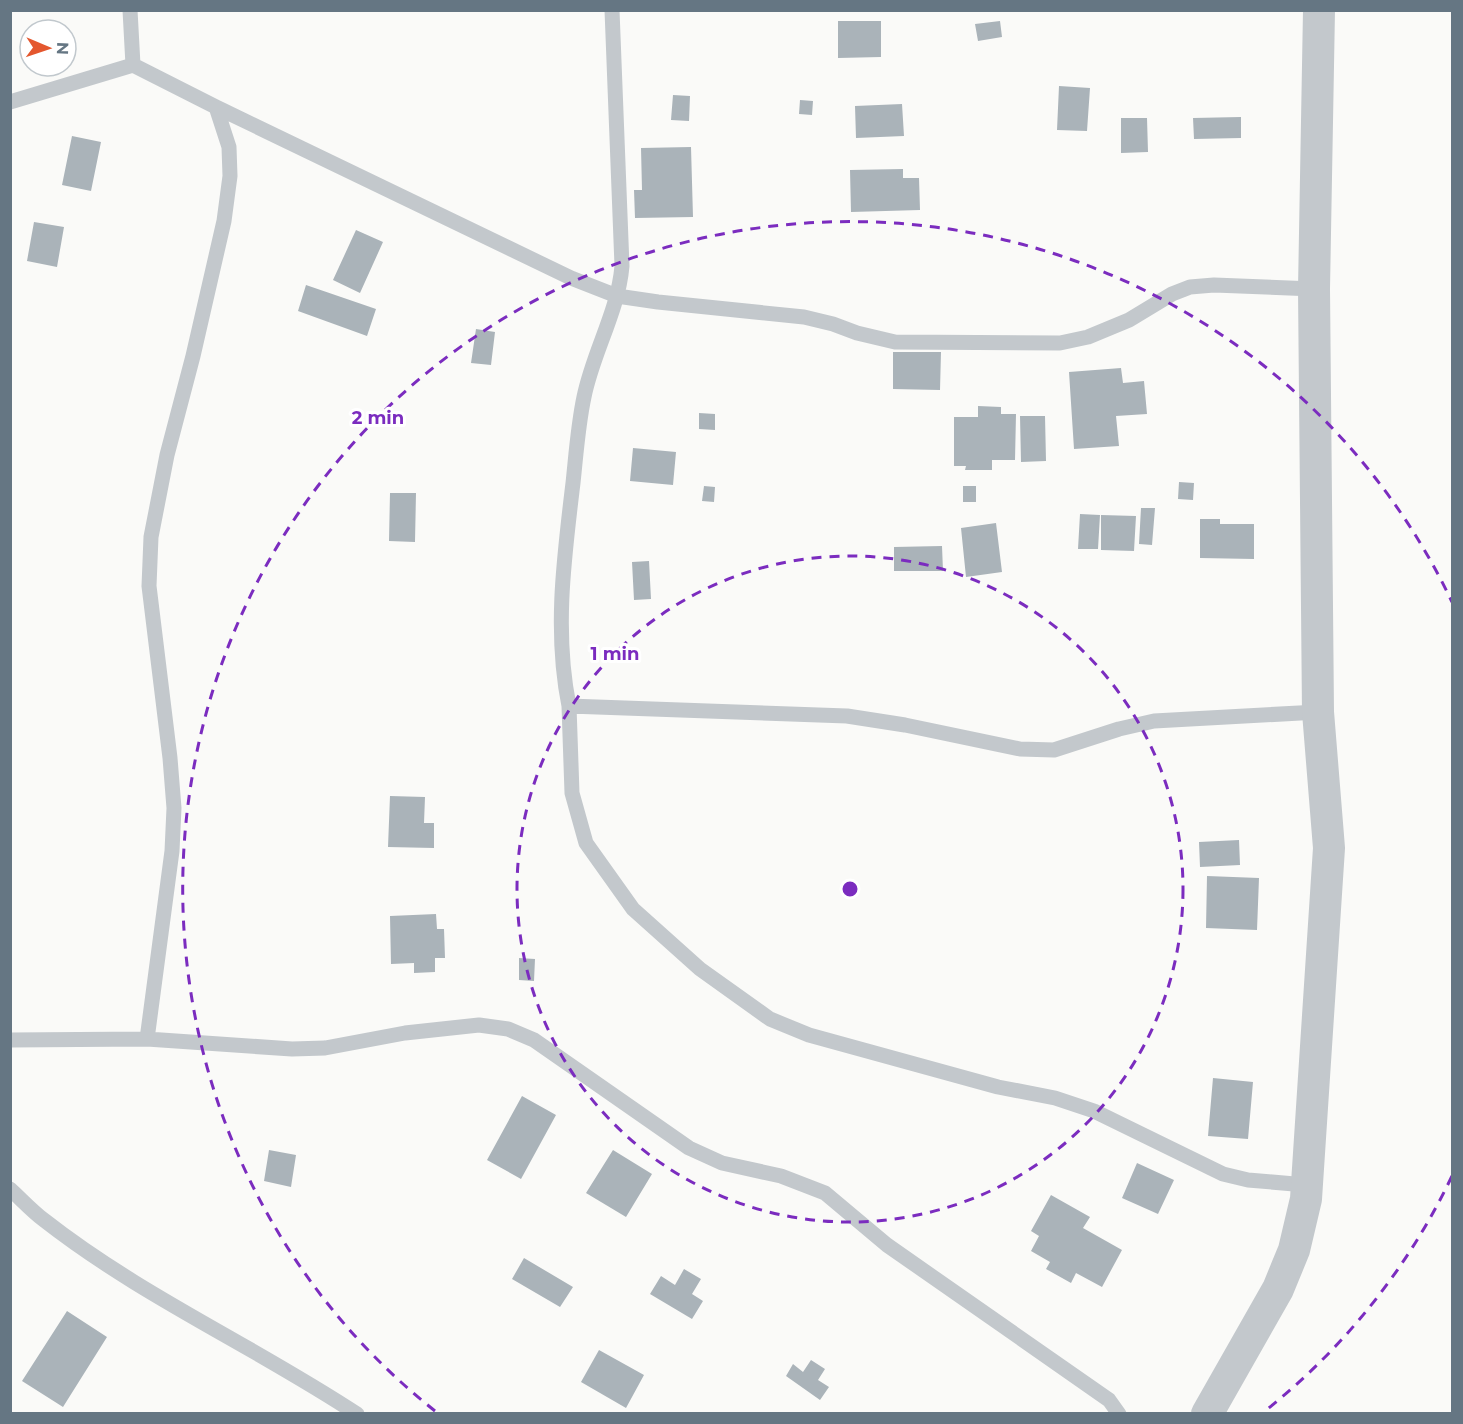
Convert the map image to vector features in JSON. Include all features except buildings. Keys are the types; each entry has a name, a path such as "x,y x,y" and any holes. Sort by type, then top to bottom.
{"street":[{"path":"1207,1413 1278,1289 1294,1250 1306,1199 1329,848 1318,712 1314,289 1319,10"}],"lane":[{"path":"130,10 133,65"},
{"path":"612,10 622,266 617,296 604,339 591,369 583,399 563,564 561,654 569,706 572,793 586,843 633,909 700,969 770,1019 808,1035 998,1087 1055,1098 1094,1111 1223,1174 1248,1180 1306,1185"},
{"path":"10,102 133,65 571,278 617,296 658,303 804,317 895,342 1060,343 1088,337 1129,320 1172,294 1190,287 1214,285 1314,289"},
{"path":"147,1039 172,851 174,808 149,586 151,537 167,455 193,356 224,221 230,176 229,147 216,107"},
{"path":"569,706 847,716 905,725 1020,750 1054,750 1119,729 1154,721 1318,712"},
{"path":"10,1040 147,1039 292,1049 326,1048 405,1033 479,1025 508,1029 534,1040 689,1148 722,1163 782,1176 825,1194 887,1245 1109,1400 1119,1413"},
{"path":"10,1189 43,1219 123,1275 357,1413"}]}
